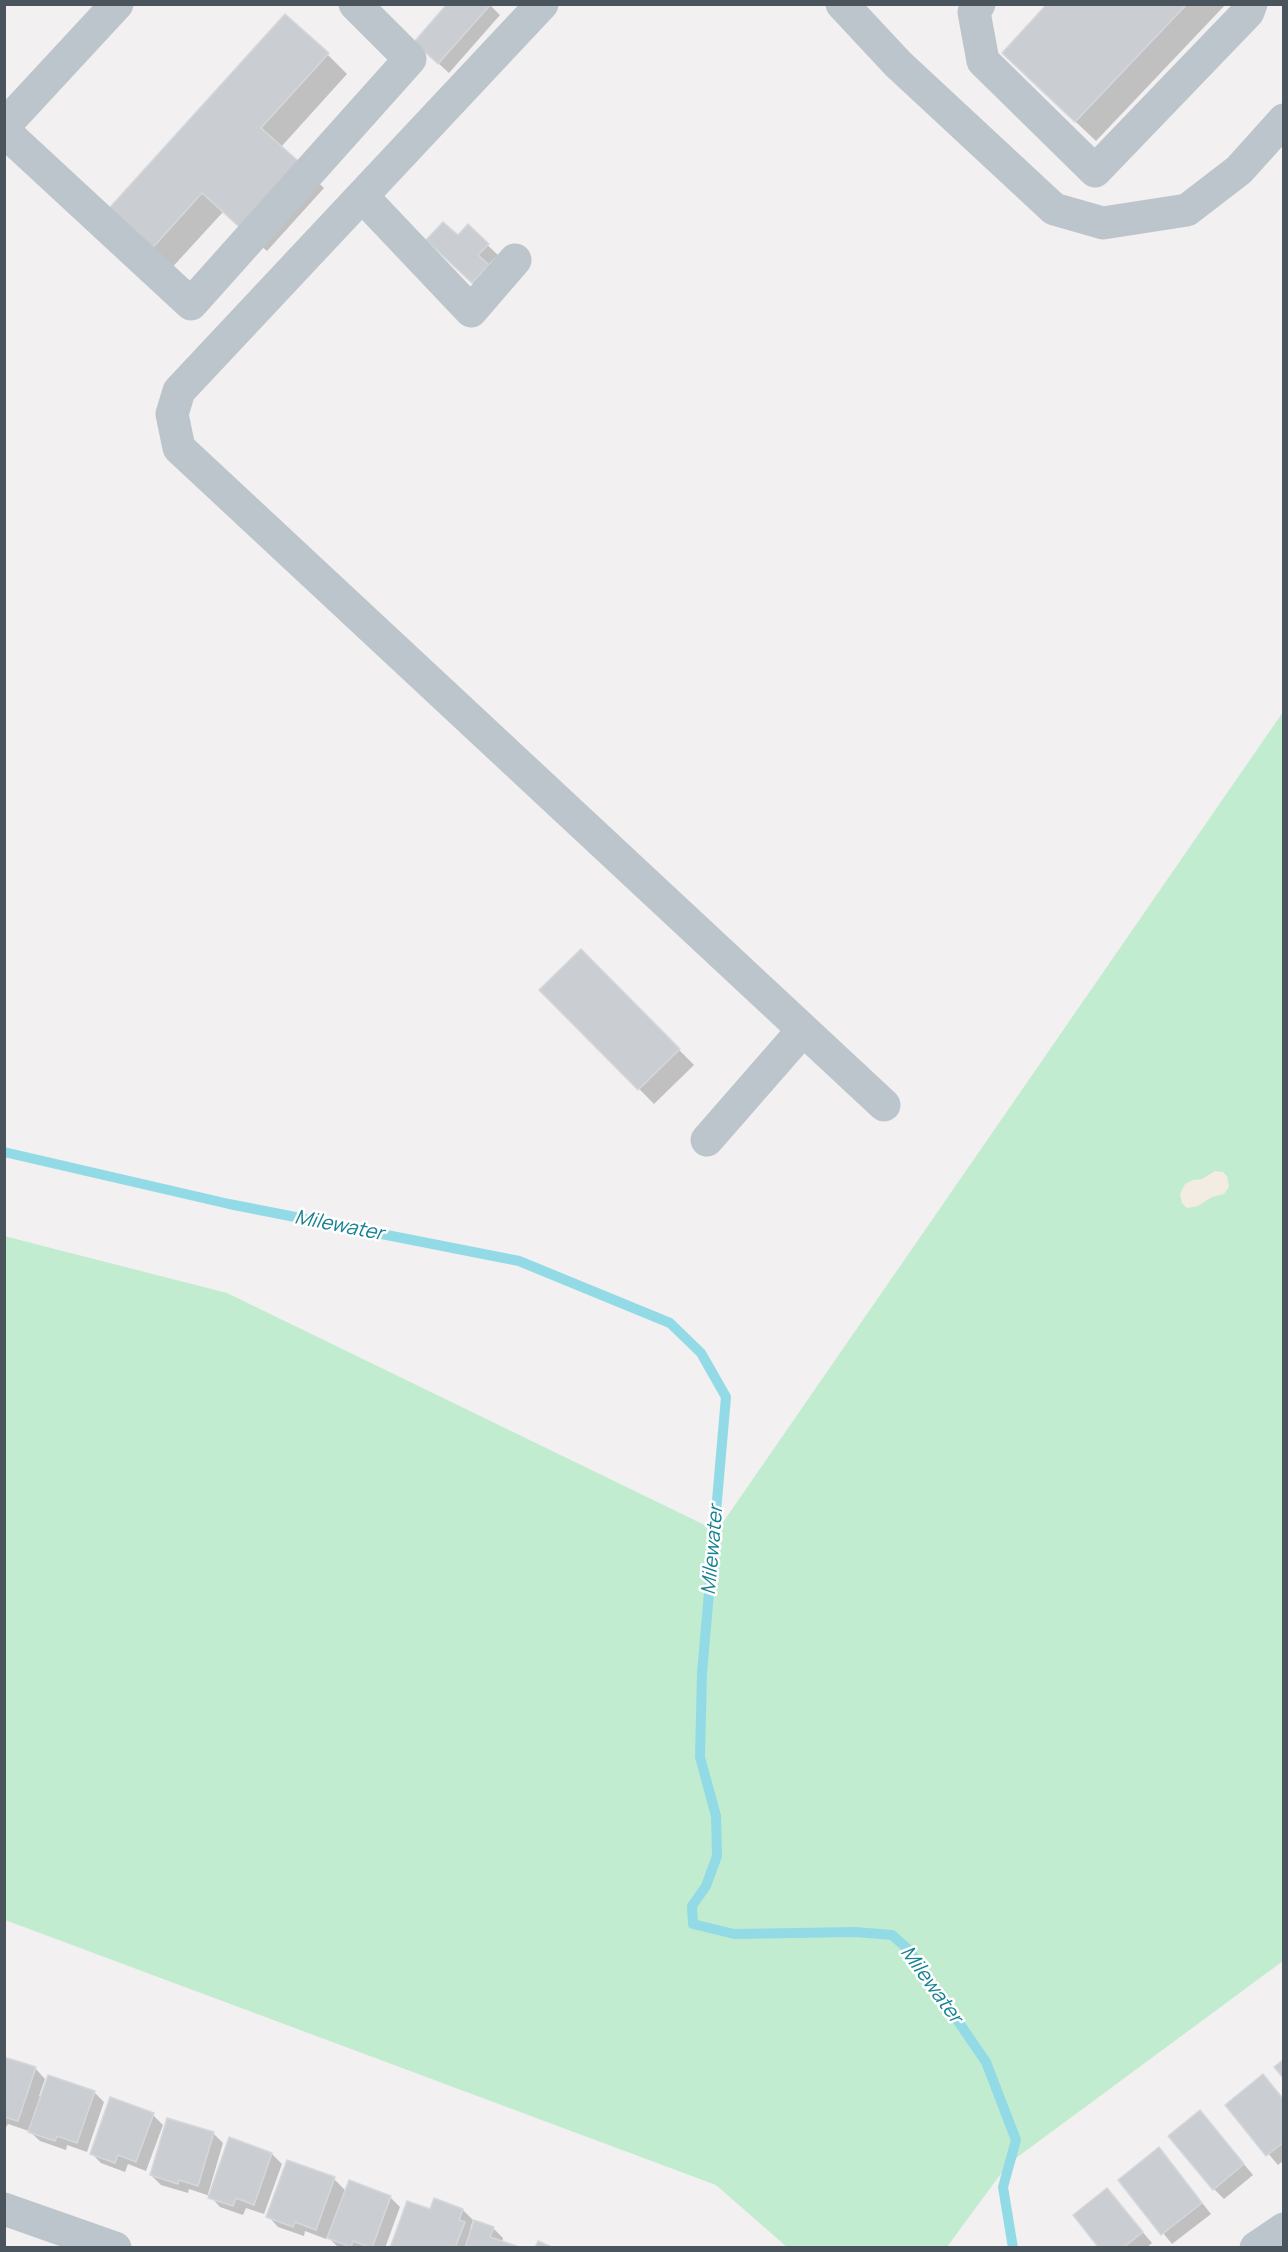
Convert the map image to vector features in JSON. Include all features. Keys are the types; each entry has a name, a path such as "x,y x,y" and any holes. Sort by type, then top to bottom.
{"street":[{"path":"117,4 4,129 191,304 410,59 355,4"},
{"path":"542,4 179,391 172,414 179,448 884,1105"},
{"path":"842,4 898,64 1054,209 1103,223 1187,210 1239,170 1284,120"},
{"path":"980,4 974,12 983,61 1095,171 1248,12 1251,4"},
{"path":"362,196 471,311 515,260"},
{"path":"707,1140 803,1030"},
{"path":"4,2209 115,2247"},
{"path":"1256,2247 1284,2229"}],"green space":[{"path":"1283,712 1283,1961 1008,2164 947,2247 788,2248 716,2185 5,1920 4,1236 227,1293 717,1531"}],"sand":[{"path":"1215,1171 1223,1172 1227,1176 1229,1187 1224,1194 1212,1197 1198,1206 1187,1208 1182,1203 1180,1194 1185,1184 1202,1179"}],"building":[{"path":"447,4 491,4 438,64 414,42"},
{"path":"1047,4 1187,4 1075,122 1002,53"},
{"path":"285,14 329,53 261,128 305,167 246,233 202,193 147,254 103,215"},
{"path":"443,222 458,235 468,224 489,244 478,255 489,265 472,283 426,240"},
{"path":"581,949 680,1049 638,1090 539,990"},
{"path":"4,2057 36,2067 18,2121 4,2117"},
{"path":"1284,2059 1284,2079 1274,2067"},
{"path":"1263,2074 1284,2100 1284,2142 1266,2156 1225,2105"},
{"path":"48,2075 95,2091 77,2143 57,2136 55,2141 28,2132"},
{"path":"110,2097 154,2113 136,2162 118,2155 115,2163 90,2154"},
{"path":"1200,2110 1244,2164 1213,2190 1168,2136"},
{"path":"167,2118 214,2132 198,2186 179,2180 178,2184 150,2175"},
{"path":"229,2137 272,2153 254,2205 236,2198 233,2206 208,2198"},
{"path":"1159,2147 1202,2203 1161,2235 1118,2180"},
{"path":"287,2160 335,2177 316,2230 295,2222 293,2227 266,2217"},
{"path":"349,2180 391,2196 372,2248 353,2241 351,2247 327,2238"},
{"path":"1107,2188 1143,2232 1123,2248 1099,2248 1073,2215"},
{"path":"434,2198 463,2209 459,2220 465,2222 455,2248 390,2248 407,2201 430,2209"},
{"path":"474,2220 494,2227 490,2237 522,2248 465,2248"},
{"path":"538,2241 554,2248 535,2248"}],"waterway":[{"name":"Milewater","path":"4,1152 229,1204 519,1261 670,1323 701,1353 726,1397 702,1673 700,1757 716,1816 717,1856 706,1886 692,1906 693,1924 734,1934 855,1932 892,1935 909,1950 986,2062 1016,2140 1003,2187 1013,2248"}]}
